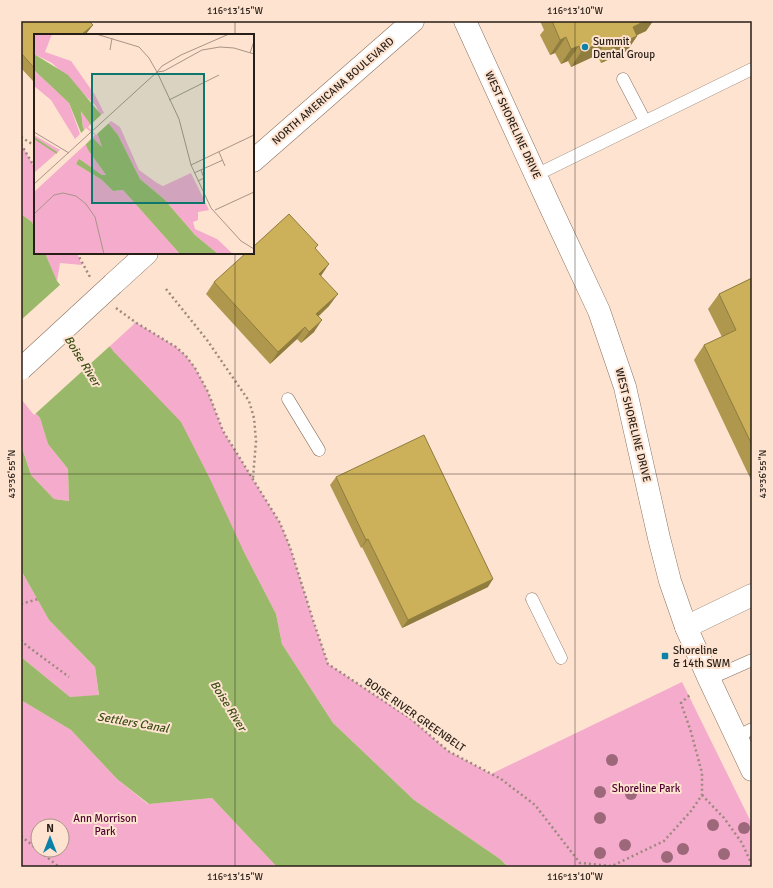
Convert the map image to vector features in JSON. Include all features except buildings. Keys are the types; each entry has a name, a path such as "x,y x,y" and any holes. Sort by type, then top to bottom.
{"street":[{"name":"NORTH AMERICANA BOULEVARD","path":"254,160 413,21"},
{"name":"WEST SHORELINE DRIVE","path":"465,21 599,311 625,387 670,581 686,627 709,679 744,733 752,770"},
{"path":"21,369 146,254"},
{"path":"686,627 752,595"}],"lane":[{"path":"536,175 752,69"},
{"path":"623,79 645,121"},
{"path":"288,399 318,450"},
{"path":"532,599 561,658"},
{"path":"709,679 752,660"}],"path":[{"path":"21,137 34,145"},
{"path":"21,144 34,166"},
{"path":"78,254 90,277"},
{"path":"166,289 207,340 249,401 254,418 256,441 252,478"},
{"name":"BOISE RIVER GREENBELT","path":"113,306 135,322 176,347 186,356 195,368 208,392 223,431 280,523 290,547 328,664 411,719 448,751 501,779 535,805 580,862"},
{"path":"21,604 38,599"},
{"path":"21,640 69,676"},
{"path":"578,867 580,862 612,866 664,841 691,811 702,795 702,773 681,702 691,694"},
{"path":"702,795 724,818 742,843 752,865"},
{"path":"21,836 59,867"}],"green space":[{"path":"21,144 34,166 34,227 32,222 21,214"},
{"path":"45,254 77,254 82,265 60,263 57,281"},
{"name":"Shoreline Park","path":"135,322 176,347 186,356 195,368 208,392 223,431 280,523 290,547 328,664 411,719 448,751 491,774 682,682 752,824 752,867 508,867 500,859 414,800 333,723 282,644 276,614 243,550 114,352 109,347"},
{"path":"21,396 40,418 48,444 68,469 69,501 54,499 31,475 21,445"},
{"path":"21,570 49,620 95,667 99,696 70,697 21,657"},
{"name":"Ann Morrison Park","path":"21,700 71,730 117,779 148,804 212,798 277,867 21,867"}],"water":[{"path":"21,214 32,222 34,227 34,254 45,254 57,281 114,352 181,422 276,614 282,644 333,723 414,800 500,859 508,867 277,867 212,798 149,804 117,779 71,730 21,700 21,657 70,697 99,695 95,667 49,620 21,570 21,445 31,475 54,499 69,501 68,469 48,444 40,418 21,396"}],"pier":[{"path":"61,284 111,345 34,415 21,399 21,320"}],"place":[{"name":"Summit Dental Group","path":"585,47"},
{"name":"Shoreline & 14th SWM","path":"665,656"}],"water label":[{"name":"Boise River","path":"82,361"},
{"name":"Boise River","path":"228,706"},
{"name":"Settlers Canal","path":"133,723"}]}
